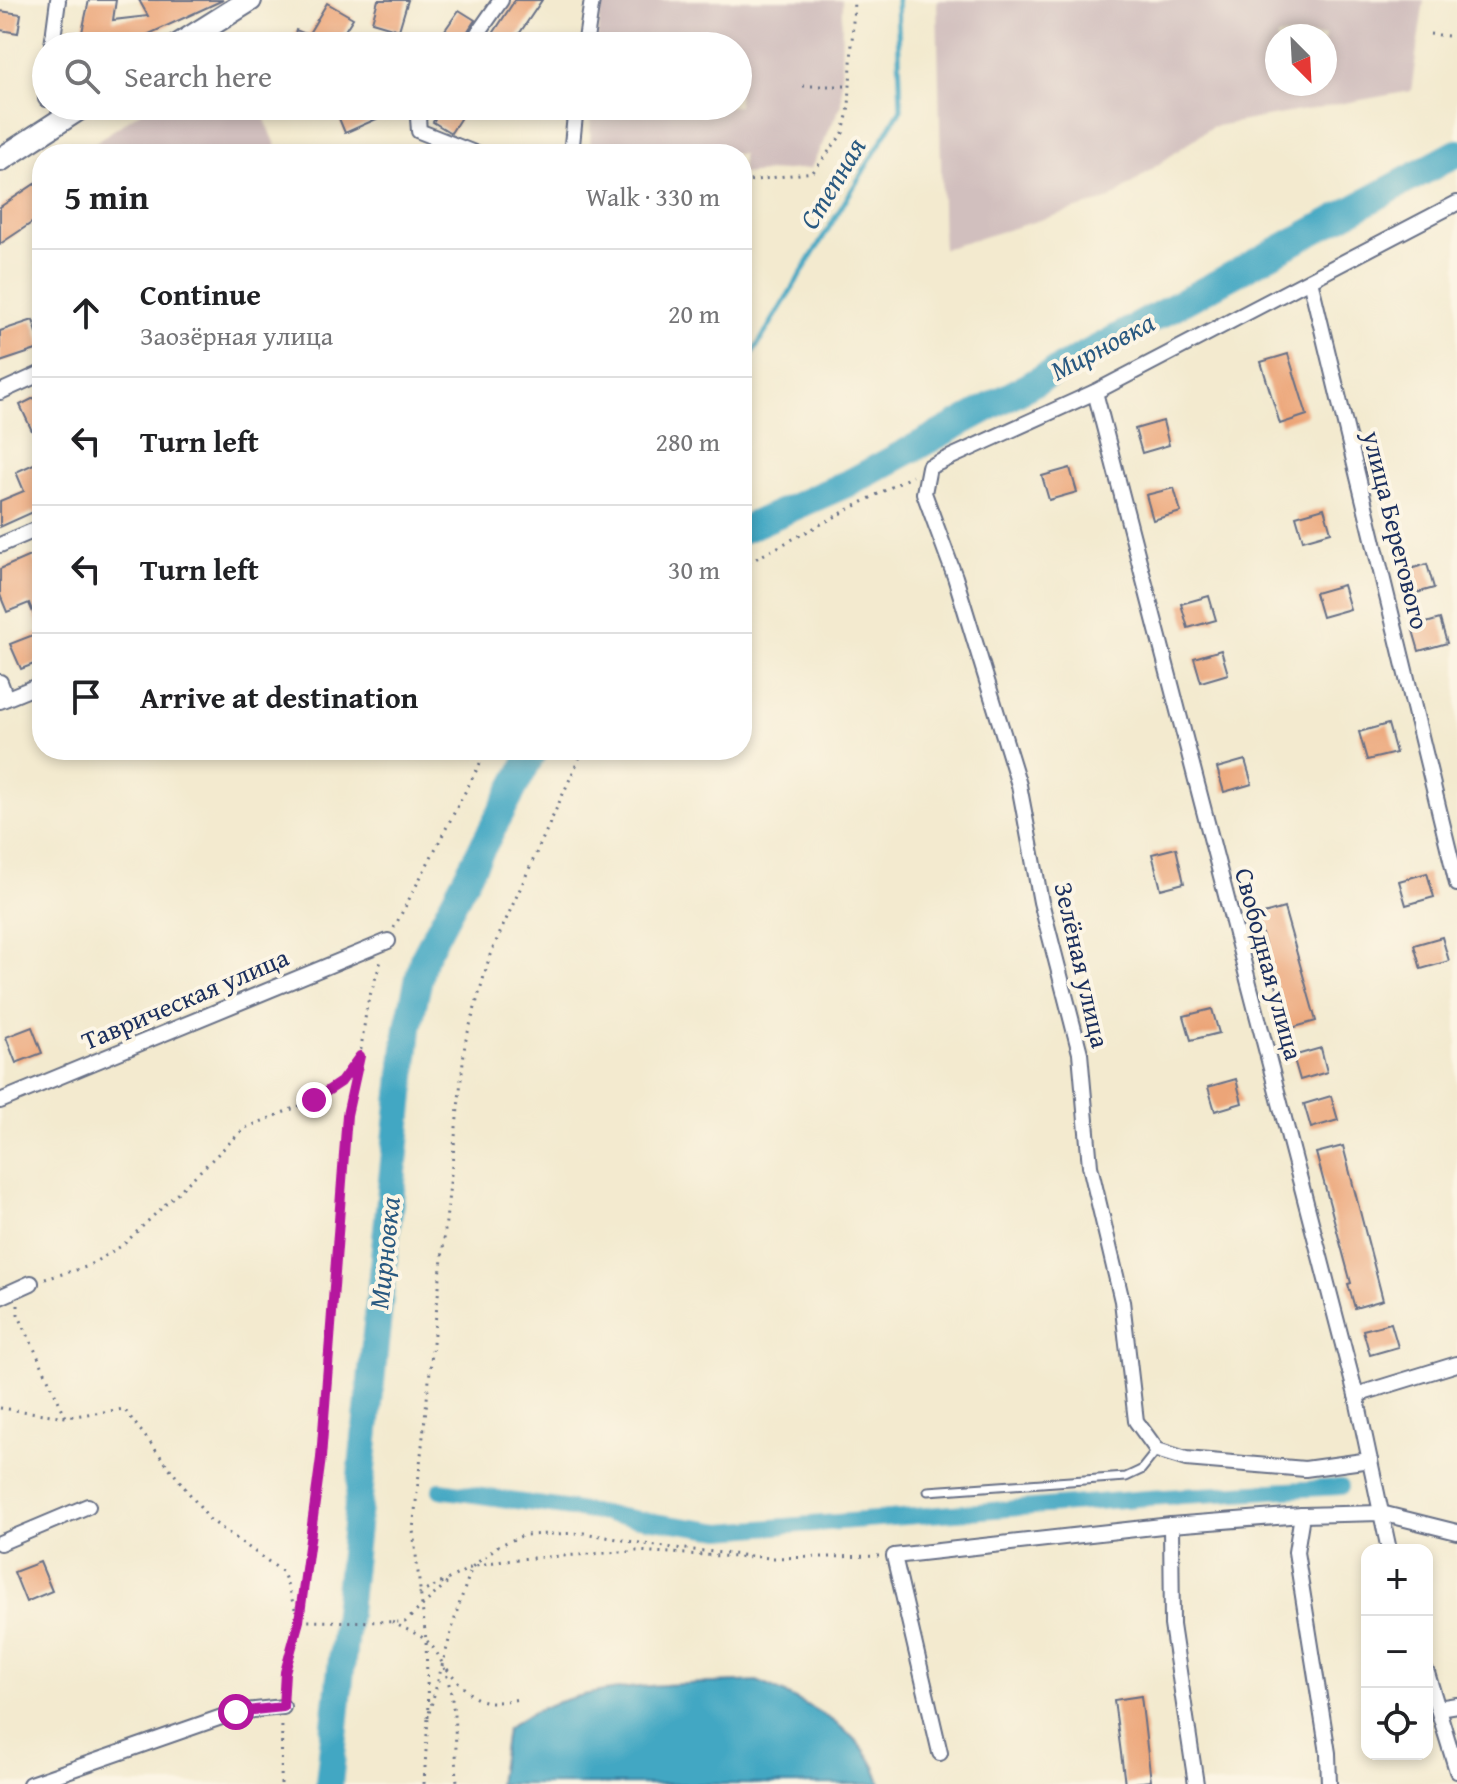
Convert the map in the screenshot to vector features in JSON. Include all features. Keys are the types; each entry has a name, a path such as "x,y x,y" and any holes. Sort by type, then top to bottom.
{"highway":[{"path":"199,32 250,0"},
{"path":"0,160 45,120"}],"street":[{"path":"54,32 58,0"},
{"path":"479,32 501,0"},
{"path":"587,32 592,0"},
{"path":"418,120 419,131 452,144"},
{"path":"572,144 575,120"},
{"path":"929,467 1095,392 1457,203"},
{"name":"улица Берегового","path":"1310,280 1457,884"},
{"path":"0,392 32,378"},
{"name":"Свободная улица","path":"1095,392 1356,1395 1388,1544"},
{"name":"Зелёная улица","path":"929,467 924,493 955,577 1019,785 1041,902 1080,1053 1090,1166 1122,1301 1136,1421 1157,1450"},
{"path":"0,545 32,531"},
{"path":"0,682 3,700 32,688"},
{"name":"Таврическая улица","path":"0,1101 388,941"},
{"path":"0,1297 31,1283"},
{"path":"1356,1395 1457,1364"},
{"path":"1157,1450 1186,1459 1305,1469 1370,1460"},
{"path":"0,1543 88,1506"},
{"path":"940,1753 894,1556 1171,1525 1302,1515 1381,1513 1457,1532"},
{"path":"1302,1515 1296,1552 1328,1753 1329,1784"},
{"path":"1171,1525 1172,1625 1196,1784"},
{"path":"1432,1688 1457,1771"},
{"path":"1438,1708 1457,1705"},
{"path":"30,1784 236,1712 283,1707"}],"lane":[{"path":"928,1491 1126,1477 1141,1470 1157,1450"}],"path":[{"path":"752,181 813,172 843,133 849,107 847,86 854,0"},
{"path":"1430,34 1457,37"},
{"path":"803,86 847,86"},
{"path":"752,561 929,467"},
{"path":"281,1784 285,1672 299,1621 332,1345 347,1115 367,1005 388,941 482,760"},
{"path":"424,1784 428,1717 426,1640 420,1610 413,1530 465,1043 490,955 578,760"},
{"path":"66,1417 18,1314 18,1301 31,1283 86,1267 123,1245 245,1128 314,1100 341,1082 360,1056"},
{"path":"0,1408 66,1417 124,1409 209,1519 283,1572 299,1621"},
{"path":"419,1594 472,1567 498,1546 524,1535 584,1533 656,1546 770,1558"},
{"path":"636,1551 656,1546"},
{"path":"472,1567 503,1560 636,1551 720,1559 894,1556"},
{"path":"428,1717 472,1567"},
{"path":"299,1621 405,1622 451,1579"},
{"path":"389,1621 426,1640 473,1699 489,1704 519,1699"},
{"path":"444,1666 454,1716 457,1784"}],"shaded area":[{"path":"602,0 842,0 841,105 811,168 752,173 752,144 590,144 591,120 752,120 752,32 598,32"},
{"path":"937,0 1424,0 1411,91 1211,127 1110,199 943,249"},
{"path":"128,120 265,120 276,144 93,144"}],"water":[{"path":"757,1681 813,1708 848,1733 874,1765 881,1784 498,1784 506,1730 531,1713 591,1693 625,1688"}],"building":[{"path":"89,0 116,0 113,20 148,16 139,0 223,0 153,32 82,32"},
{"path":"378,0 408,0 399,30 372,22"},
{"path":"515,0 542,0 520,32 494,32"},
{"path":"327,3 353,18 344,32 310,32"},
{"path":"459,10 475,20 467,32 444,32"},
{"path":"0,11 21,14 18,33 0,30"},
{"path":"340,120 374,120 345,133"},
{"path":"434,120 459,120 451,133"},
{"path":"32,186 32,223 0,244 0,207"},
{"path":"32,320 32,351 0,362 0,331"},
{"path":"1288,354 1307,415 1280,424 1261,362"},
{"path":"32,399 32,431 20,405"},
{"path":"1163,421 1169,445 1142,453 1135,429"},
{"path":"32,465 32,512 0,527 0,501 24,491 16,472"},
{"path":"1070,468 1077,492 1049,500 1042,476"},
{"path":"1174,488 1181,512 1153,520 1146,495"},
{"path":"1324,508 1331,532 1303,540 1296,516"},
{"path":"32,555 32,610 29,603 7,612 0,595 0,569"},
{"path":"1427,564 1434,588 1406,596 1400,572"},
{"path":"1343,585 1350,609 1322,617 1315,593"},
{"path":"1209,596 1216,620 1188,628 1181,604"},
{"path":"1440,619 1447,643 1419,651 1412,627"},
{"path":"32,635 32,665 21,669 10,644"},
{"path":"1221,650 1228,674 1201,682 1194,658"},
{"path":"1388,724 1396,753 1367,760 1359,732"},
{"path":"1245,760 1252,784 1224,792 1217,768"},
{"path":"1176,848 1184,883 1161,889 1152,854"},
{"path":"1427,873 1434,897 1406,905 1399,881"},
{"path":"1284,908 1316,1021 1288,1029 1257,916"},
{"path":"1442,937 1449,961 1421,969 1414,945"},
{"path":"1212,1009 1219,1033 1191,1040 1184,1016"},
{"path":"32,1027 42,1053 16,1063 6,1037"},
{"path":"1321,1048 1327,1072 1300,1080 1293,1056"},
{"path":"1236,1079 1242,1103 1215,1111 1208,1087"},
{"path":"1331,1096 1338,1120 1311,1128 1304,1104"},
{"path":"1343,1146 1383,1300 1355,1308 1316,1153"},
{"path":"1391,1323 1398,1347 1370,1355 1363,1330"},
{"path":"40,1562 52,1591 26,1602 14,1572"},
{"path":"1141,1696 1151,1781 1125,1784 1114,1700"}],"waterway":[{"name":"Степная","path":"752,355 901,109 897,0"},
{"name":"Мирновка","path":"752,526 853,481 1457,153"},
{"name":"Мирновка","path":"329,1784 408,1028 423,959 529,760"},
{"path":"440,1490 722,1531 1148,1498 1341,1487"}],"route":[{"path":"236,1712 283,1707 285,1672 299,1621 321,1458 342,1224 347,1115 360,1056 341,1082 314,1100"}]}
